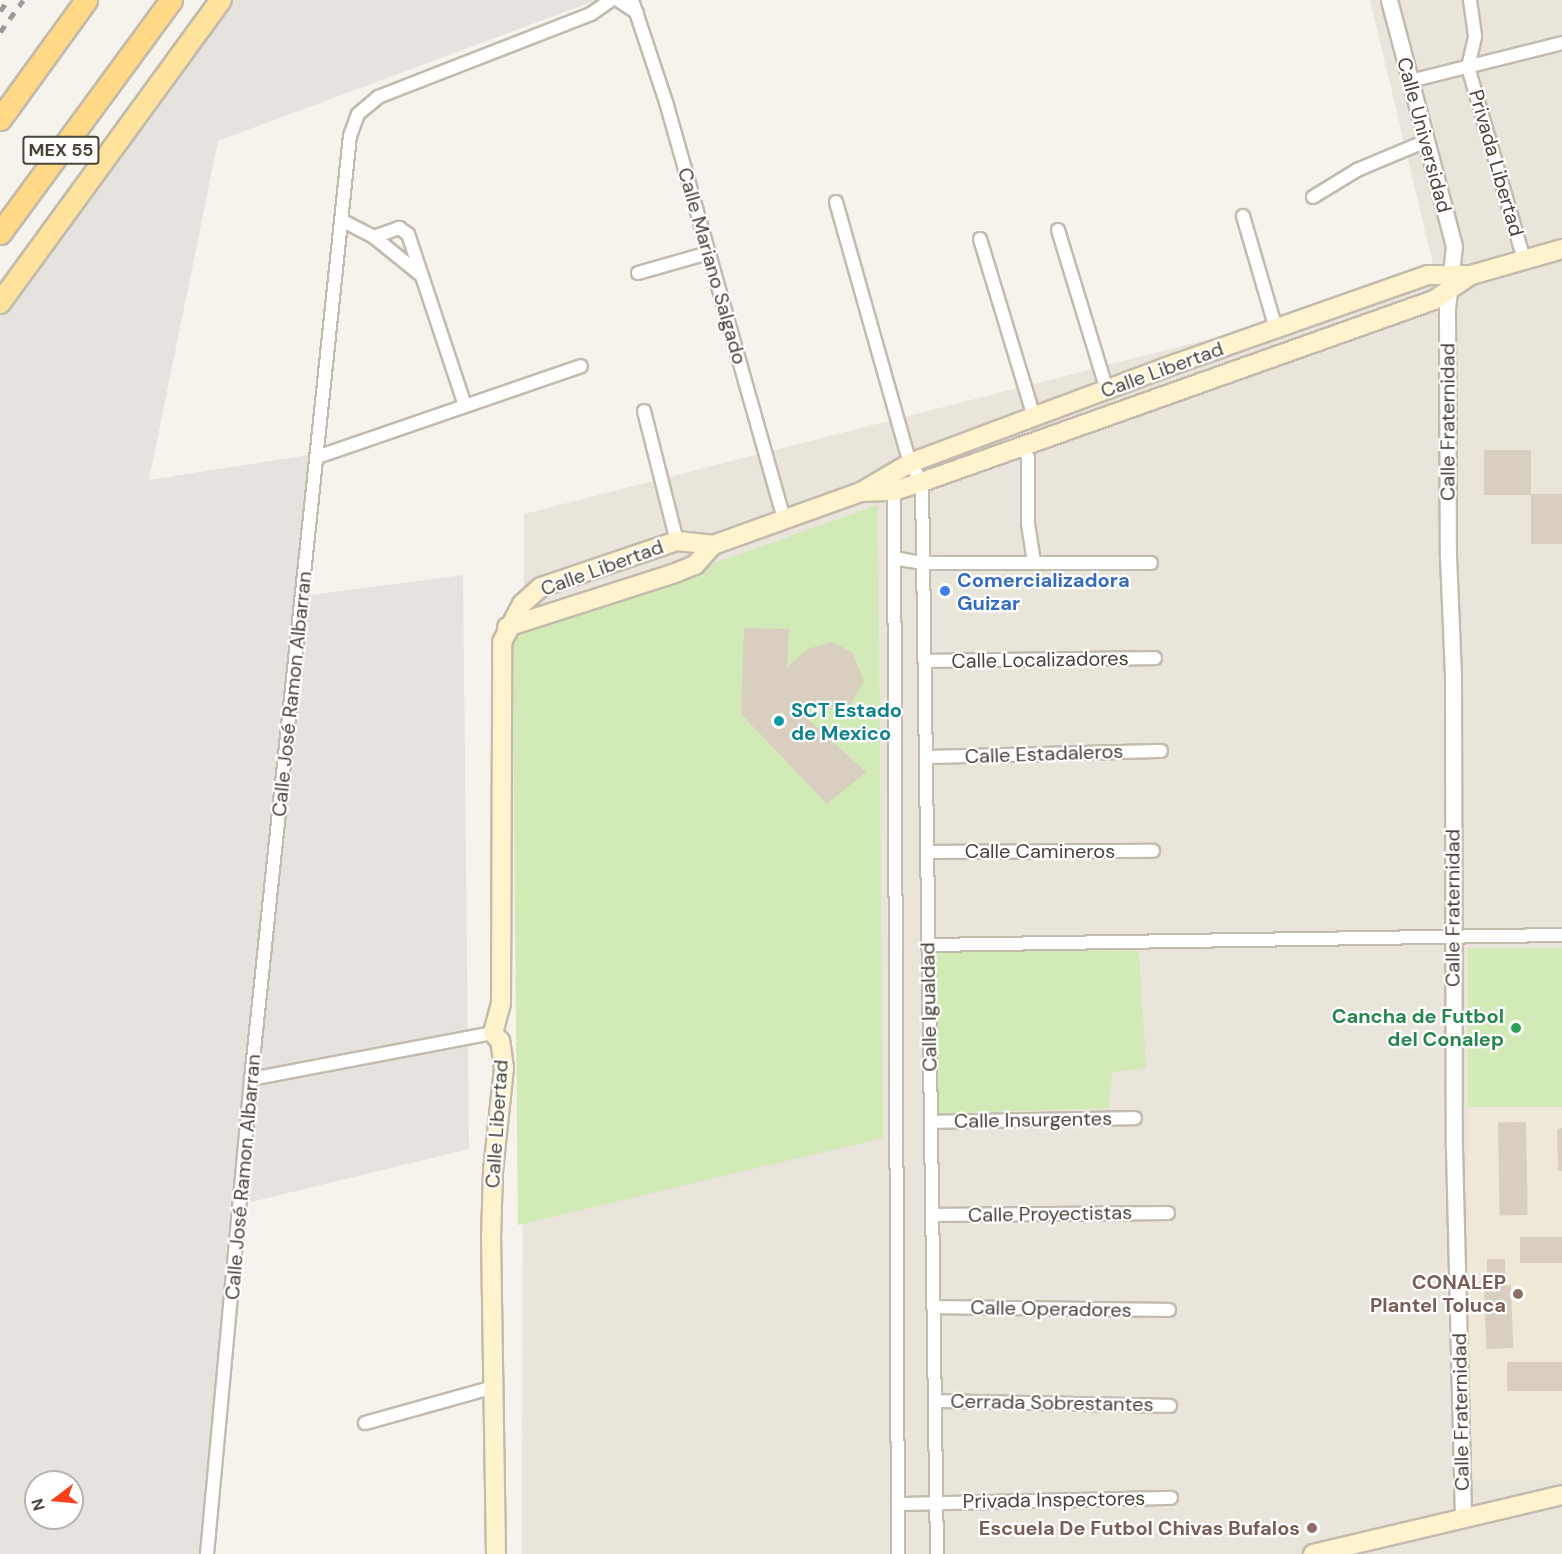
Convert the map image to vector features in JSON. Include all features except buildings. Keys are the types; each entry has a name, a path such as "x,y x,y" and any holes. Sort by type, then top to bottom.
{"highway":[{"name":"MEX 55","path":"0,119 86,0"},
{"name":"MEX 55","path":"0,233 171,0"}],"main road":[{"path":"0,303 221,0"},
{"name":"Calle Libertad","path":"496,1554 493,1171 504,1068 500,1041 493,1033 501,1003 500,654 507,627 532,592 677,541 713,545 784,520 861,492 902,467 1107,390 1428,276 1451,278 1471,275 1562,249"},
{"name":"Calle Libertad","path":"861,492 894,491 922,482 1434,300 1451,278"},
{"name":"Calle Libertad","path":"507,627 675,573 695,565 713,545"},
{"name":"Calle Fraternidad","path":"1463,1516 1562,1495"},
{"path":"1313,1554 1374,1547 1463,1516"}],"street":[{"name":"Calle José Ramon Albarran","path":"207,1554 251,1079 351,136 363,108 395,88 591,14 611,0"},
{"path":"618,0 637,13"},
{"name":"Calle Mariano Salgado","path":"632,0 708,253 784,520"},
{"name":"Calle Universidad","path":"1389,0 1454,246 1451,278"},
{"path":"1468,67 1475,37 1470,0"},
{"path":"1410,81 1562,44"},
{"name":"Privada Libertad","path":"1468,67 1524,260"},
{"path":"1313,197 1357,170 1426,141"},
{"path":"836,202 902,467 922,482"},
{"path":"1242,216 1276,329"},
{"path":"341,220 374,237 421,275"},
{"path":"374,237 404,229 465,405"},
{"path":"1058,230 1107,390"},
{"path":"980,238 1034,417"},
{"path":"638,273 708,253"},
{"name":"Calle Fraternidad","path":"1451,278 1453,936 1463,1516"},
{"path":"317,457 581,366"},
{"path":"644,411 677,541"},
{"path":"1023,445 1028,458 1028,524 1034,563"},
{"name":"Calle Igualdad","path":"898,1554 894,491 902,467"},
{"name":"Calle Igualdad","path":"922,482 937,1554"},
{"path":"894,558 924,563 1151,563"},
{"name":"Calle Localizadores","path":"925,661 1155,658"},
{"name":"Calle Estadaleros","path":"926,757 1161,751"},
{"name":"Calle Camineros","path":"927,852 1154,851"},
{"path":"928,945 1562,935"},
{"path":"251,1079 493,1033"},
{"name":"Calle Insurgentes","path":"931,1122 1135,1118"},
{"name":"Calle Proyectistas","path":"932,1215 1168,1213"},
{"name":"Calle Operadores","path":"933,1307 1169,1310"},
{"path":"365,1423 494,1387"},
{"name":"Cerrada Sobrestantes","path":"935,1401 1170,1406"},
{"name":"Privada Inspectores","path":"898,1504 1171,1498"}],"shaded area":[{"path":"227,0 597,0 218,141 149,480 309,455 296,597 463,575 469,1149 230,1207 201,1554 0,1554 0,315"},
{"path":"1370,0 1562,0 1562,1554 522,1554 524,514 1437,281"},
{"name":"CONALEP Plantel Toluca","path":"1468,948 1562,948 1562,1480 1468,1480"}],"green space":[{"path":"878,505 883,1138 518,1225 512,635"},
{"path":"929,948 1139,951 1146,1068 1112,1072 1109,1108 931,1114"},
{"name":"Cancha de Futbol del Conalep","path":"1468,948 1562,948 1562,1107 1468,1107"}],"railway":[{"path":"0,11 8,0"},
{"path":"0,32 23,0"}],"place":[{"name":"Comercializadora Guizar","path":"945,591"},
{"name":"SCT Estado de Mexico","path":"779,721"},
{"name":"Cancha de Futbol del Conalep","path":"1516,1028"},
{"name":"CONALEP Plantel Toluca","path":"1518,1294"},
{"name":"Escuela De Futbol Chivas Bufalos","path":"1312,1528"}]}
